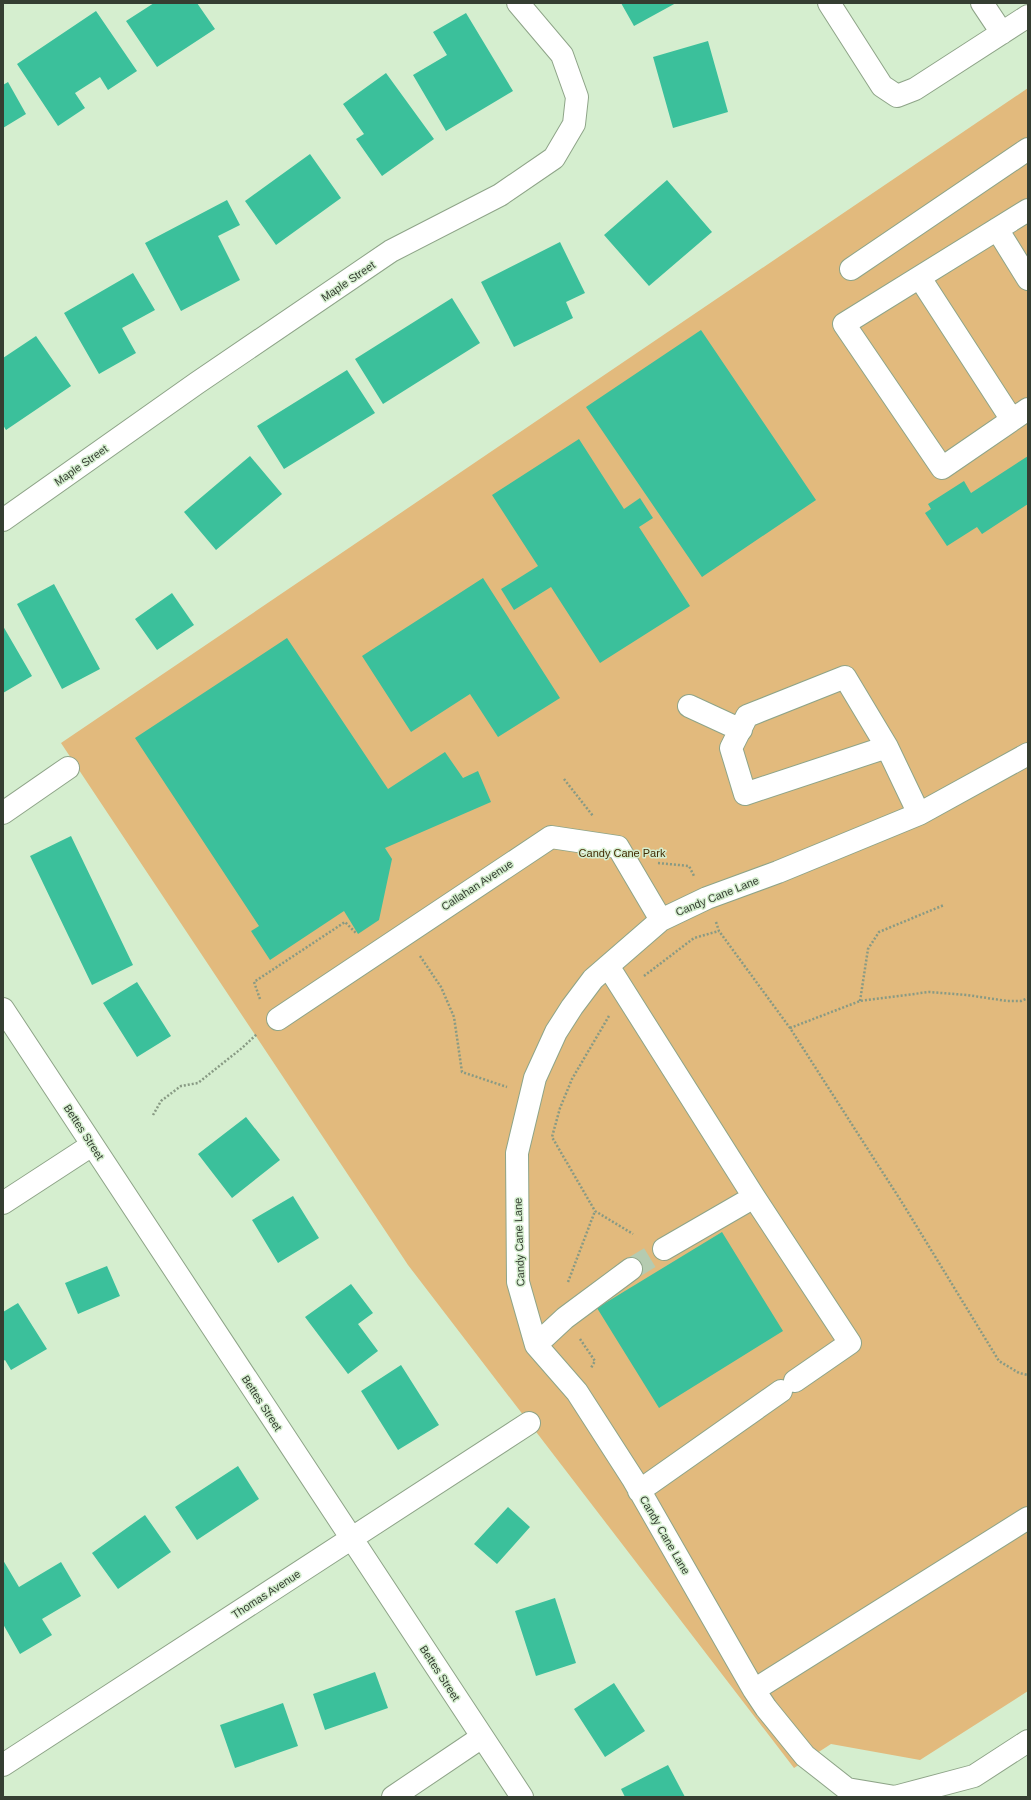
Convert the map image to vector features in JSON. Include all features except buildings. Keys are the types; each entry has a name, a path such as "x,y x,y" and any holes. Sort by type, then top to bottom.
{"street":[{"name":"Maple Street","path":"3,520 197,383 391,251 500,195 554,158 574,124 577,97 562,55 518,3"},
{"path":"829,3 882,86 897,96 915,89 1028,16"},
{"path":"982,3 1002,33"},
{"path":"851,269 1028,150"},
{"path":"920,278 1020,415 942,468 844,324 1028,210"},
{"path":"997,229 1028,279"},
{"path":"887,747 745,794 731,748 747,716 845,677 887,747 918,814"},
{"path":"689,706 740,730"},
{"name":"Candy Cane Lane","path":"1028,754 918,814 778,872 707,898 662,920 593,979 556,1032 535,1078 517,1153 518,1282 536,1344 577,1392 639,1491 754,1690 766,1708 805,1756 847,1789 896,1797 974,1776 1028,1741"},
{"path":"3,813 68,768"},
{"name":"Callahan Avenue","path":"278,1019 551,837 618,847 662,920"},
{"path":"608,966 754,1197 850,1343 639,1491"},
{"name":"Bettes Street","path":"3,1009 522,1797"},
{"path":"3,1203 92,1145"},
{"path":"664,1249 754,1197"},
{"path":"536,1344 565,1318 631,1269"},
{"name":"Thomas Avenue","path":"3,1766 528,1423"},
{"path":"754,1690 1028,1518"},
{"path":"393,1797 482,1737"}],"path":[{"path":"707,898 719,931 790,1028 902,1204 999,1361 1019,1373 1028,1375"},
{"path":"860,1001 868,949 880,932 944,905"},
{"path":"260,1005 260,998 254,982 345,922 359,936"},
{"path":"632,1234 595,1212 552,1137 560,1108 572,1079 624,991 694,938 719,931"},
{"path":"404,934 442,987 454,1017 462,1072 560,1108"},
{"path":"790,1028 860,1001 929,992 968,995 1007,1001 1021,1001 1028,998"},
{"path":"153,1115 161,1101 181,1086 198,1083 242,1048 257,1035 258,1027"}],"green space":[{"name":"Candy Cane Park","path":"1028,88 1028,1691 920,1760 831,1744 794,1768 408,1265 61,743"}],"tunnel":[{"path":"631,1269 664,1249"}]}
